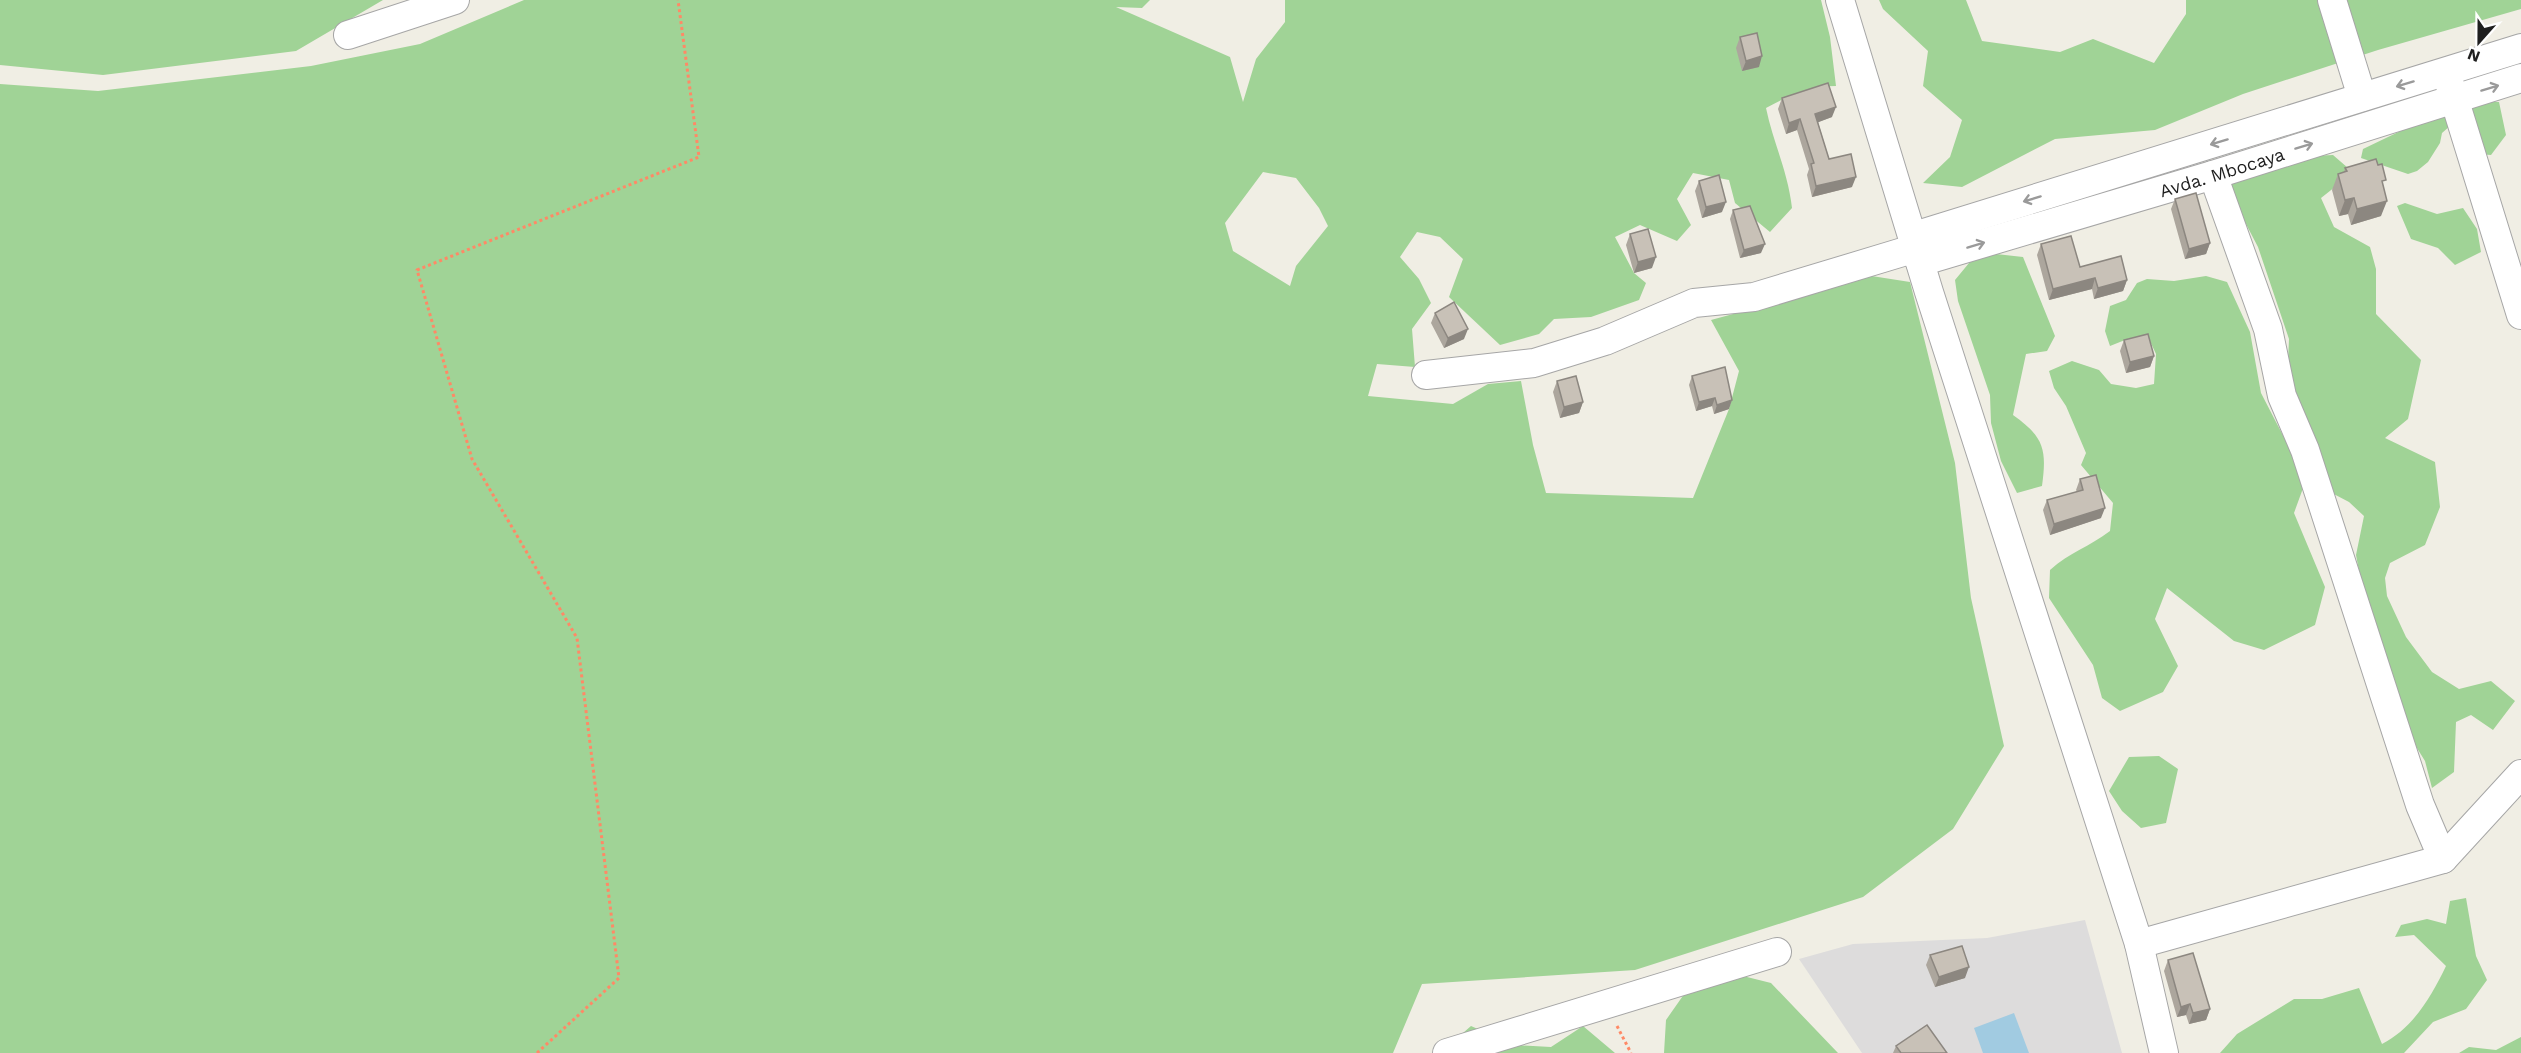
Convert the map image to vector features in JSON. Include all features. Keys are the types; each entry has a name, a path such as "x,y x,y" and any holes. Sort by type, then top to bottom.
{"street":[{"path":"348,35 456,0"},
{"path":"1840,0 1916,249 2139,944 2164,1053"},
{"path":"2332,0 2362,97"},
{"path":"1426,375 1534,363 1605,341 1694,303 1754,297 1916,249 2362,97 2521,48"},
{"path":"2446,71 2521,315"},
{"name":"Avda. Mbocaya","path":"1916,249 2213,175 2521,78"},
{"path":"2213,175 2268,329 2282,396 2305,450 2420,804 2443,860"},
{"path":"2139,944 2443,860 2521,774"},
{"path":"1447,1053 1777,952"}],"path":[{"path":"537,1053 619,978 577,638 472,459 417,270 699,157 678,0"},
{"path":"1606,1005 1631,1053"}],"shaded area":[{"path":"2085,920 2122,1053 1862,1053 1799,959 1853,944 1987,938"}],"green space":[{"path":"0,0 383,0 296,51 103,75 0,65"},
{"path":"524,0 1150,0 1142,8 1116,7 1230,57 1243,102 1256,59 1285,22 1285,0 1821,0 1830,37 1836,86 1800,92 1766,108 1792,208 1770,232 1735,203 1729,180 1693,173 1677,199 1691,225 1677,241 1640,225 1615,237 1634,273 1646,283 1639,300 1591,317 1554,319 1539,334 1500,345 1449,297 1463,259 1440,237 1417,232 1400,257 1419,279 1431,303 1412,329 1415,367 1377,364 1368,396 1453,404 1488,384 1521,381 1533,445 1546,493 1693,498 1729,409 1739,371 1711,320 1785,300 1846,272 1910,282 1955,463 1971,598 2004,746 1953,829 1863,897 1635,970 1422,984 1393,1053 0,1053 0,84 98,91 311,66 420,44","holes":["1263,172 1296,178 1319,208 1328,226 1296,266 1290,286 1233,251 1225,223"]},
{"path":"1879,0 1966,0 1982,41 2060,52 2093,39 2154,63 2186,14 2186,0 2521,0 2521,9 2378,50 2243,94 2155,130 2055,139 1962,187 1923,183 1950,157 1962,120 1923,86 1928,51 1883,9"},
{"path":"2463,101 2499,102 2506,135 2491,155 2478,154 2450,126 2442,133 2440,143 2428,162 2417,171 2408,174 2361,158 2363,149"},
{"path":"2333,155 2348,168 2340,183 2321,198 2334,227 2370,247 2376,269 2376,314 2421,360 2408,419 2385,438 2435,462 2440,507 2425,545 2390,563 2385,578 2387,596 2406,637 2432,672 2459,689 2491,681 2515,701 2493,730 2471,715 2456,722 2454,772 2432,788 2425,761 2407,732 2361,582 2356,555 2364,516 2349,502 2328,491 2286,405 2289,339 2258,247 2224,182 2270,158"},
{"path":"2405,203 2437,214 2463,208 2477,229 2481,252 2455,265 2438,248 2411,239 2397,206"},
{"path":"1996,254 2023,257 2055,336 2047,351 2026,354 2013,415 2037,437 2044,462 2042,486 2017,493 2001,461 1991,423 1990,395 1958,301 1955,280 1974,257"},
{"path":"2206,276 2227,282 2250,332 2261,393 2306,480 2294,513 2325,587 2315,625 2264,650 2234,641 2167,588 2155,619 2178,666 2163,692 2120,711 2102,698 2093,665 2049,598 2050,570 2110,531 2113,503 2081,465 2086,453 2066,406 2054,388 2049,371 2072,361 2099,370 2111,384 2136,388 2154,384 2156,354 2149,339 2130,338 2110,346 2105,331 2110,306 2126,300 2137,283 2147,279 2174,281"},
{"path":"2159,756 2178,769 2166,823 2141,828 2122,811 2109,791 2129,757"},
{"path":"2466,898 2476,956 2487,980 2466,1009 2433,1022 2404,1053 2220,1053 2237,1034 2294,999 2322,999 2359,988 2382,1044 2403,1029 2420,1011 2446,966 2414,935 2395,937 2401,925 2427,919 2446,924 2450,901"},
{"path":"1715,969 1771,983 1838,1053 1664,1053 1666,1020 1687,990"},
{"path":"1471,1026 1514,1045 1551,1047 1583,1026 1615,1053 1440,1053"},
{"path":"2521,1037 2521,1053 2459,1053 2469,1047 2496,1050"}],"water":[{"path":"2014,1013 2029,1053 1983,1053 1974,1028"}],"building":[{"path":"1757,33 1762,56 1746,61 1740,37"},
{"path":"1828,83 1836,107 1815,114 1829,159 1851,154 1856,177 1816,186 1811,164 1814,163 1800,119 1789,123 1782,98"},
{"path":"2376,159 2378,165 2382,164 2386,180 2382,181 2387,201 2357,209 2354,198 2345,200 2338,174 2347,171 2345,168"},
{"path":"1719,175 1726,202 1706,207 1699,181"},
{"path":"2196,193 2210,243 2189,249 2175,199"},
{"path":"1750,206 1765,244 1744,250 1733,210"},
{"path":"1648,229 1656,257 1638,262 1630,234"},
{"path":"2071,236 2080,267 2121,256 2127,280 2098,288 2095,278 2053,289 2041,244"},
{"path":"1454,302 1468,329 1448,338 1435,313"},
{"path":"2148,334 2154,356 2130,362 2124,340"},
{"path":"1725,367 1732,400 1717,405 1715,398 1699,402 1692,376"},
{"path":"1576,376 1583,402 1564,407 1557,381"},
{"path":"2096,475 2105,508 2054,524 2047,500 2083,490 2080,479"},
{"path":"1962,946 1969,967 1939,977 1930,955"},
{"path":"2193,953 2210,1009 2193,1013 2190,1004 2181,1007 2168,960"},
{"path":"1927,1025 1947,1053 1901,1053 1896,1046"}]}
